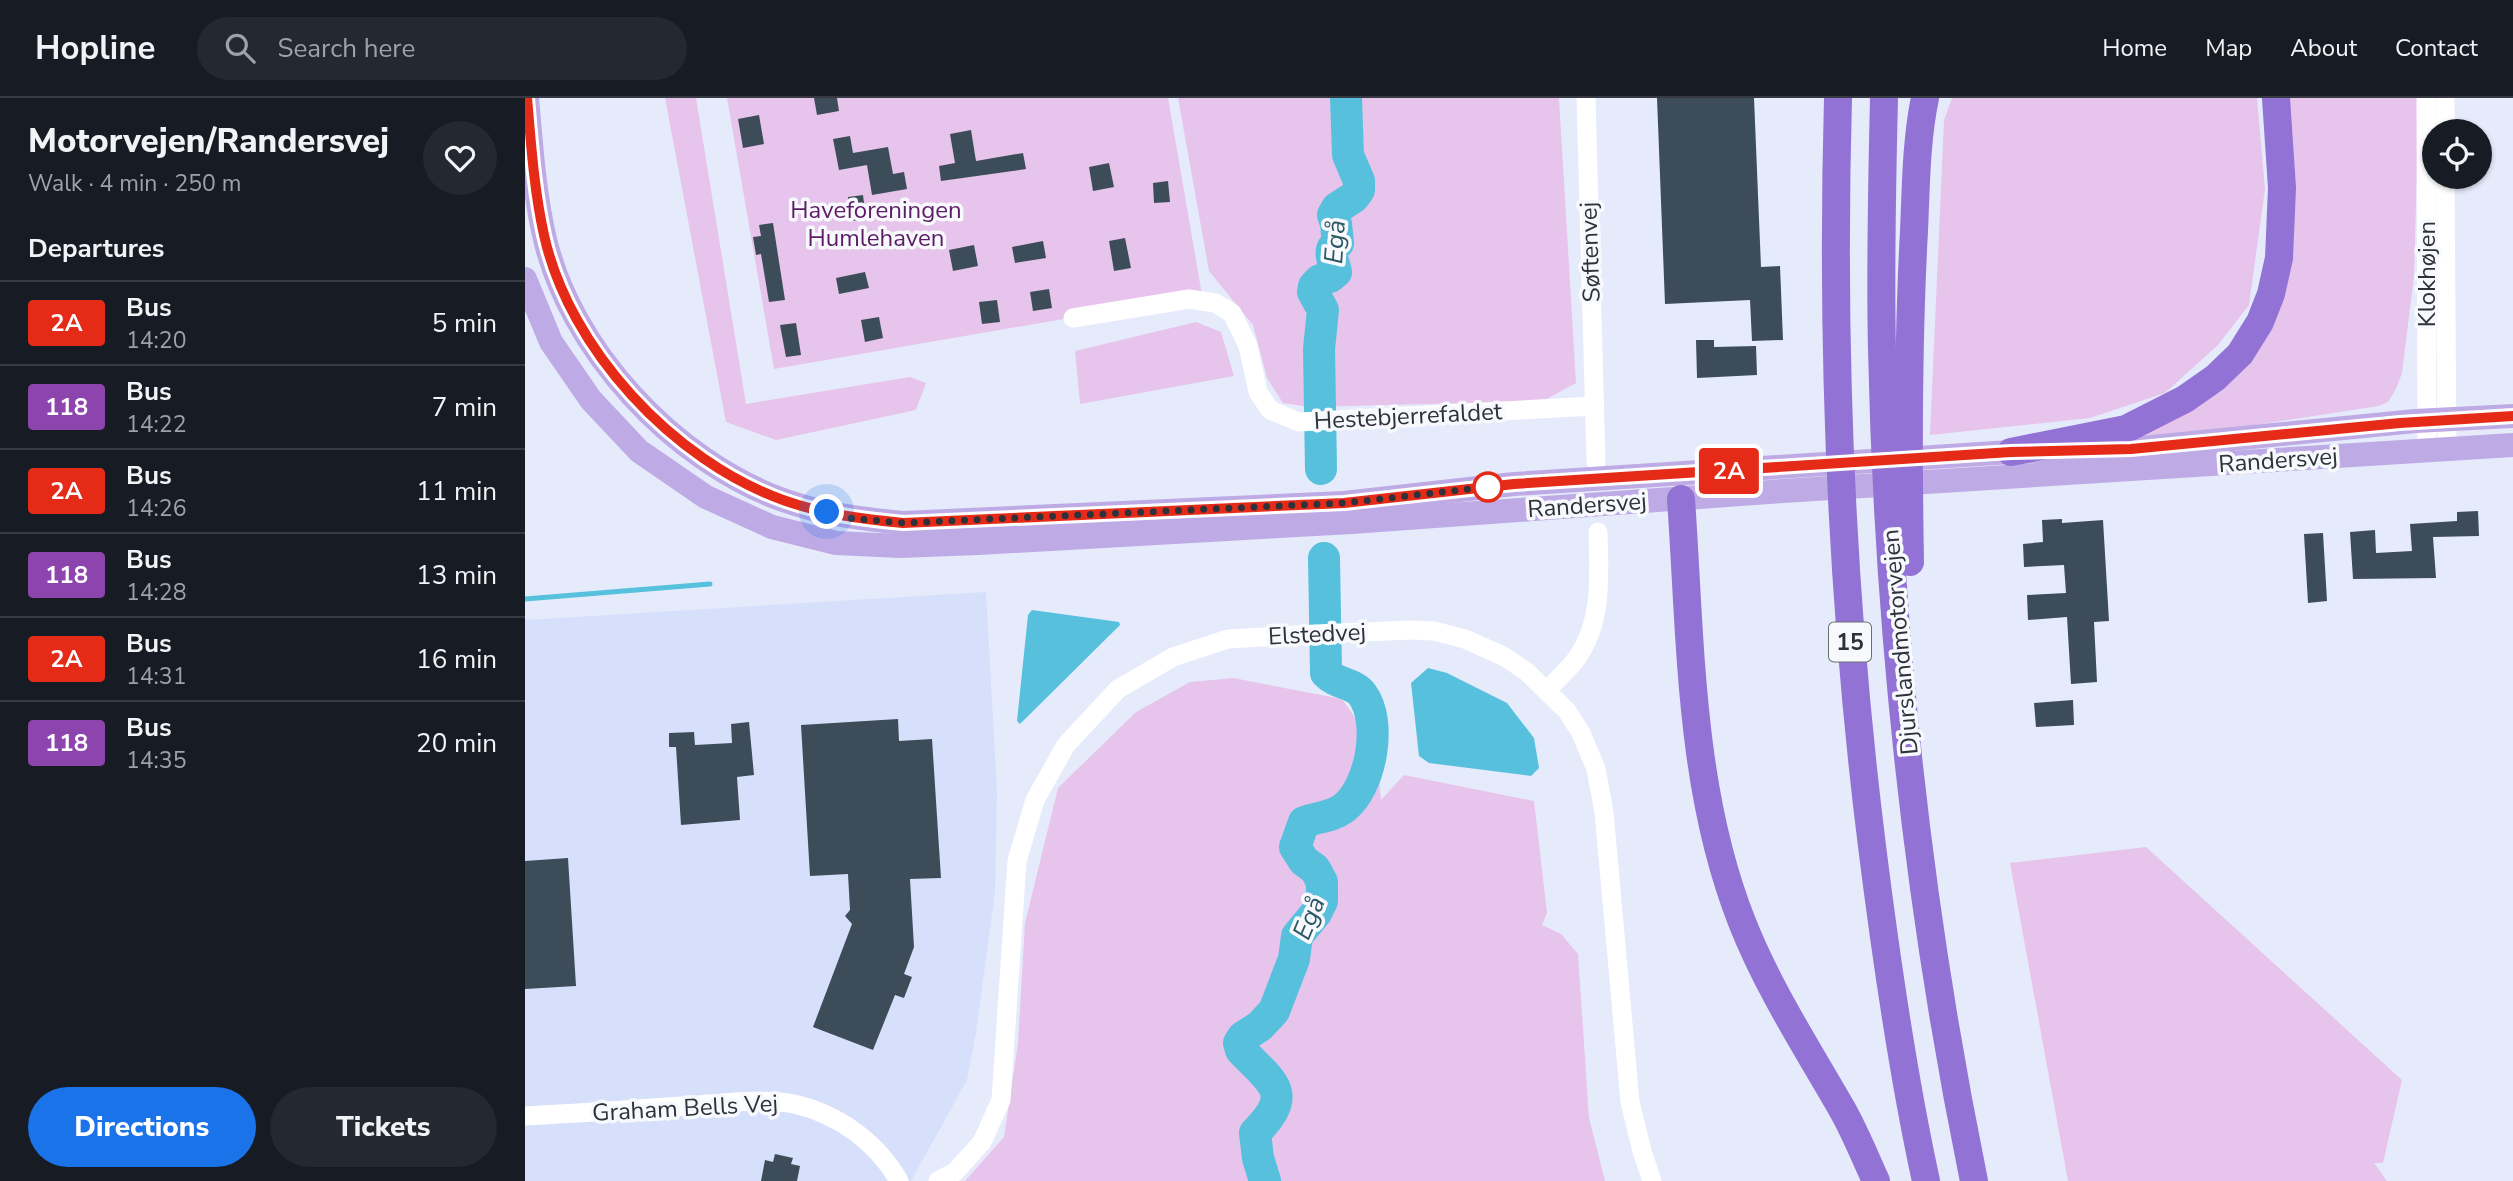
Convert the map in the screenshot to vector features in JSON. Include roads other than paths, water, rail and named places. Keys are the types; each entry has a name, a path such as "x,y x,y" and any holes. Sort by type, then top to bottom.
{"highway":[{"name":"Djurslandmotorvejen","path":"1838,98 1835,345 1849,638 1856,721 1883,938 1926,1181"},
{"name":"Djurslandmotorvejen","path":"1884,98 1881,278 1887,487 1897,645 1919,852 1956,1087 1974,1181"},
{"path":"1919,852 1908,451 1912,268 1919,124 1925,98"},
{"path":"1917,172 1934,98"},
{"path":"2011,452 2126,429 2185,399 2215,378 2239,354 2260,322 2271,294 2279,258 2282,188 2276,98"},
{"path":"1681,486 1702,771 1717,849 1742,923 1785,1012 1843,1112 1876,1181"}],"main road":[{"name":"Randersvej","path":"527,98 532,159 544,236 560,281 583,330 616,376 648,413 687,448 737,478 783,500 849,518 903,523 1344,503 1514,484 1681,486"},
{"name":"Randersvej","path":"525,279 551,341 591,400 639,451 706,497 772,527 836,543 900,546 1352,522 1681,486 1783,479 1974,467 2513,444"},
{"name":"Randersvej","path":"1974,467 2011,452 2131,449 2437,420 2513,416"}],"street":[{"name":"Søftenvej","path":"1586,98 1594,407"},
{"name":"Klokhøjen","path":"2426,98 2437,420"},
{"path":"2445,98 2445,119"},
{"name":"Klokhøjen","path":"2437,449 2445,189"},
{"name":"Hestebjerrefaldet","path":"1073,318 1189,299 1215,303 1232,313 1248,346 1258,392 1270,410 1299,422 1594,407"},
{"path":"1594,407 1596,461"},
{"path":"1547,690 1576,658 1587,640 1596,614 1599,589 1598,532"},
{"name":"Elstedvej","path":"939,1181 955,1172 982,1142 1001,1100 1017,861 1035,800 1066,745 1118,689 1173,657 1228,639 1389,630 1448,634 1486,647 1505,657 1547,690 1567,711 1581,733 1596,769 1604,812 1630,1102 1652,1181"},
{"name":"Graham Bells Vej","path":"525,1116 744,1102 792,1103 828,1115 855,1131 875,1149 899,1181"}],"water":[{"path":"1032,610 1119,622 1120,625 1020,724 1017,721 1028,615"},
{"path":"1428,668 1447,673 1507,703 1534,738 1539,768 1531,776 1429,763 1419,756 1411,683"}],"waterway":[{"name":"Egå","path":"1321,469 1319,349 1323,310 1313,292 1314,286 1320,280 1336,272 1332,249 1338,243 1333,215 1337,208 1354,197 1359,190 1359,181 1348,155 1346,98"},
{"name":"Egå","path":"1265,1181 1258,1158 1255,1133 1274,1108 1277,1098 1270,1080 1241,1050 1239,1043 1274,1011 1294,959 1297,936 1322,901 1322,882 1315,869 1304,861 1295,847 1304,822 1335,813 1353,798 1367,770 1373,737 1372,721 1362,694 1326,673 1324,558"},
{"path":"525,599 710,584"}],"park label":[{"name":"Haveforeningen Humlehaven","path":"876,224"}]}
